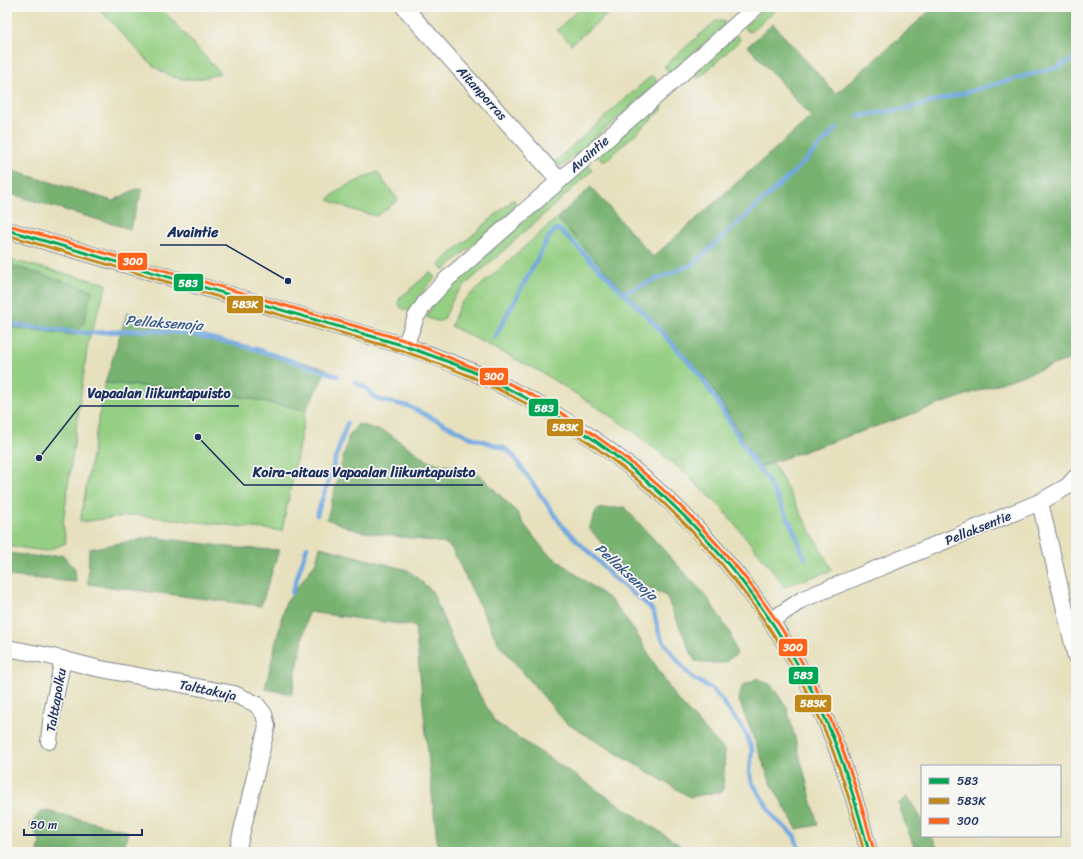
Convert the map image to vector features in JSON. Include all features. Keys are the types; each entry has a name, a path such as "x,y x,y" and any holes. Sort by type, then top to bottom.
{"street":[{"name":"Aitanporras","path":"404,7 559,180"},
{"name":"Avaintie","path":"405,346 416,317 425,303 446,280 675,79 751,9"},
{"path":"7,230 436,356 500,384 546,409 587,434 645,479 694,524 730,564 772,620 807,680 829,729 846,773 860,816 869,852"},
{"name":"Pellaksentie","path":"772,620 803,599 1040,502 1068,486 1076,477"},
{"path":"1040,502 1076,657"},
{"name":"Talttakuja","path":"7,648 63,659 96,668 234,694 256,704 264,714 267,726 237,852"},
{"name":"Talttapolku","path":"48,740 63,659"}],"green space":[{"path":"97,7 160,7 220,73 201,78 184,79 177,78 160,71 152,65"},
{"path":"581,7 617,7 571,44 557,30"},
{"path":"766,7 779,7 750,32 745,29 744,27"},
{"path":"934,7 1076,7 1076,357 759,467 711,385 557,218 591,187 653,257 811,117 748,46 773,24 836,94"},
{"path":"717,20 725,22 722,27 670,74 664,66"},
{"path":"737,35 740,39 739,41 698,79 692,73"},
{"path":"651,76 656,79 657,84 564,165 556,166 552,164"},
{"path":"659,103 662,106 662,110 605,161 602,161 598,155"},
{"path":"588,165 592,170 591,172 463,287 454,297 444,319 437,321 426,317 434,303 444,292"},
{"path":"7,169 113,201 132,191 143,188 130,229 7,193"},
{"path":"377,172 398,200 377,216 356,211 328,200 340,189"},
{"path":"514,199 517,207 445,269 438,265"},
{"path":"557,218 711,385 759,467 773,463 832,570 784,587 774,572 721,507 680,469 637,434 541,372 451,326 460,304"},
{"path":"7,259 107,284 88,343 63,523 66,543 46,551 7,546"},
{"path":"7,264 92,290 83,325 76,335 7,327"},
{"path":"430,272 435,278 427,286 410,311 401,308 398,302 400,298"},
{"path":"127,313 327,369 306,410 216,392 105,383"},
{"path":"105,383 217,392 306,410 282,531 135,515 80,522"},
{"path":"358,424 388,433 428,461 478,473 517,512 523,523 545,551 613,602 636,633 675,697 725,751 723,791 690,797 566,723 498,643 452,549 445,543 358,531 327,519 349,436"},
{"path":"624,507 707,597 730,633 737,654 724,663 695,661 666,596 632,579 589,528 597,509"},
{"path":"152,537 237,548 279,550 261,606 88,584 89,549"},
{"path":"320,547 408,570 432,591 461,662 495,722 681,846 686,852 438,852 415,626 308,612 292,694 265,689 285,604 316,562"},
{"path":"7,553 41,557 63,555 75,569 76,582 7,576"},
{"path":"758,678 771,685 787,708 818,825 797,829 771,783 739,700 742,686"},
{"path":"908,797 921,818 921,837 932,837 940,852 916,852 898,804"},
{"path":"42,810 128,831 123,852 38,852 40,841 30,825"}],"waterway":[{"path":"858,116 906,109 1058,67 1076,58"},
{"path":"623,293 693,264 795,171 837,128"},
{"path":"494,338 548,238 556,229 560,230 650,319 697,371 755,464 767,479 790,522 805,558"},
{"name":"Pellaksenoja","path":"7,324 89,333 146,330 192,334 255,349 338,376"},
{"name":"Pellaksenoja","path":"355,382 366,388 374,397 380,400 408,406 470,437 504,448 512,454 563,527 605,568 611,576 649,606 654,613 659,633 663,641 685,670 693,678 712,689 745,732 752,749 750,771 752,782 775,819 794,835 800,852"},
{"path":"317,515 347,423"},
{"path":"292,593 307,547"}],"transit line":[{"name":"300","path":"8,225 407,341 454,359 515,386 561,413 601,440 640,469 676,502 710,537 742,574 771,613 797,654 820,696 837,733 851,772 874,851"},
{"name":"583","path":"7,230 405,346 476,373 532,401 599,443 637,473 673,505 707,540 739,577 767,616 793,657 825,717 840,755 869,852"},
{"name":"583K","path":"7,235 403,351 482,381 504,392 559,423 598,449 636,478 671,510 704,544 735,581 763,619 788,659 820,718 835,755 864,852"}],"place":[{"name":"Avaintie","path":"288,281"},
{"name":"Koira-aitaus Vapaalan liikuntapuisto","path":"198,437"},
{"name":"Vapaalan liikuntapuisto","path":"39,458"}]}
